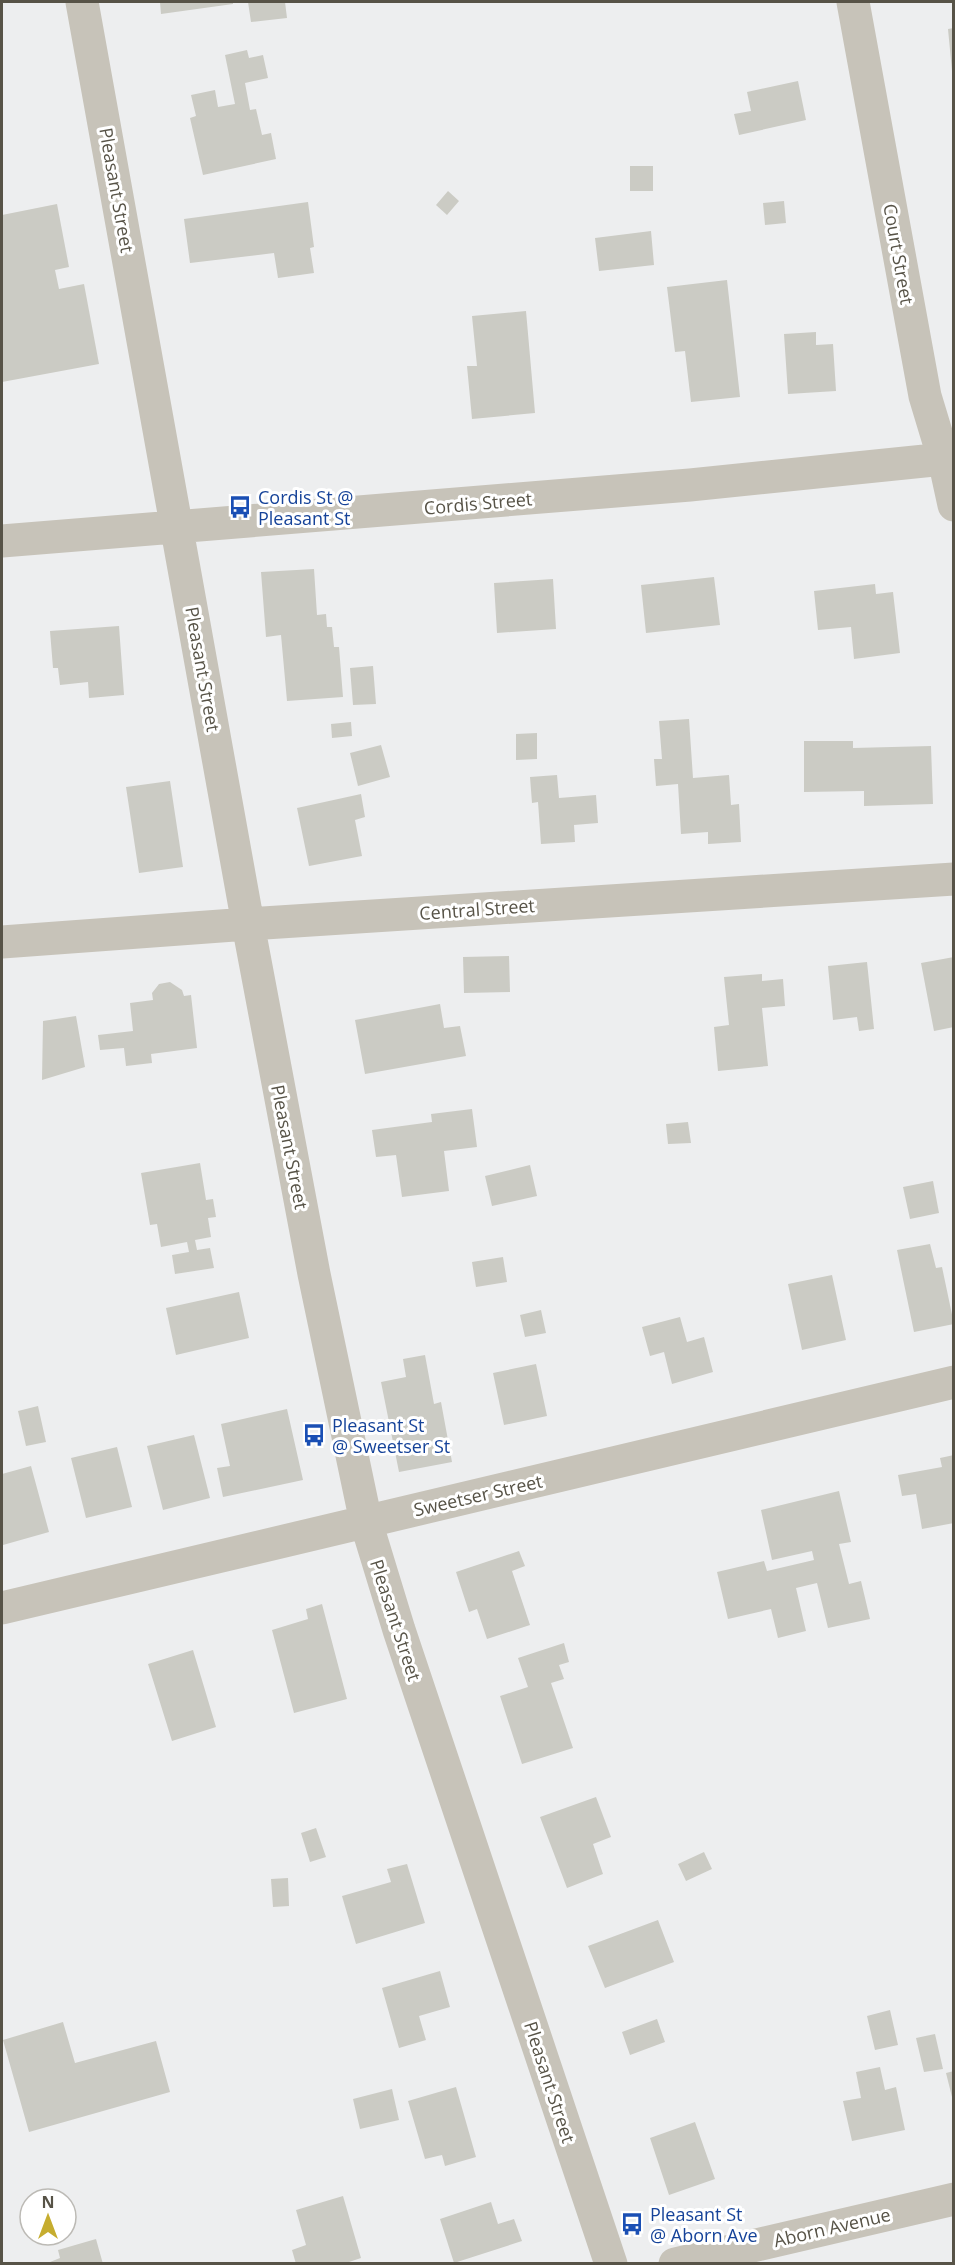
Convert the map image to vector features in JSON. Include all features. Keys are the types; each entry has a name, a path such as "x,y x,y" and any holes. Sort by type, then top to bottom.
{"street":[{"name":"Pleasant Street","path":"82,2 248,924 318,1296 366,1522 402,1641 611,2264"},
{"name":"Court Street","path":"853,2 926,403 949,458 954,505"},
{"name":"Cordis Street","path":"2,541 690,485 949,458"},
{"name":"Central Street","path":"2,942 954,879"},
{"name":"Sweetser Street","path":"2,1608 954,1382"},
{"name":"Aborn Avenue","path":"675,2264 954,2199"}],"building":[{"path":"160,2 233,2 233,4 161,14"},
{"path":"248,2 285,2 287,18 251,22"},
{"path":"954,28 954,71 952,71 948,29"},
{"path":"247,50 249,58 263,55 268,78 245,83 250,110 256,109 262,135 271,133 276,159 203,175 190,118 196,116 191,95 215,90 218,107 235,104 225,55"},
{"path":"798,81 806,120 739,135 734,114 751,111 747,92"},
{"path":"630,166 653,166 653,191 630,191"},
{"path":"448,191 459,201 447,215 436,205"},
{"path":"784,201 786,223 765,225 763,203"},
{"path":"308,202 314,247 310,248 314,273 278,278 274,253 190,263 184,219"},
{"path":"57,204 69,267 55,270 59,289 84,284 99,364 2,382 2,215"},
{"path":"651,231 654,265 599,271 595,238"},
{"path":"727,280 740,397 691,402 685,351 675,352 667,287"},
{"path":"526,311 535,413 472,419 467,366 477,366 472,316"},
{"path":"816,332 816,345 833,344 836,391 788,394 784,334"},
{"path":"314,569 317,615 326,614 327,627 332,627 334,647 339,647 343,697 287,701 281,635 266,637 261,572"},
{"path":"714,577 720,625 646,633 641,585"},
{"path":"553,579 556,629 497,633 494,583"},
{"path":"875,584 876,594 893,592 900,653 854,659 851,627 818,630 814,591"},
{"path":"119,626 124,695 89,698 88,682 60,685 58,668 53,668 50,631"},
{"path":"373,666 376,704 353,705 350,668"},
{"path":"689,719 693,778 729,775 731,805 739,804 741,842 708,844 708,832 681,834 678,784 656,786 654,759 662,759 659,721"},
{"path":"351,722 352,736 332,738 331,724"},
{"path":"537,733 537,759 516,760 516,734"},
{"path":"804,741 853,741 853,748 931,746 933,804 864,806 864,791 804,792"},
{"path":"381,745 390,777 358,786 350,753"},
{"path":"557,775 559,798 596,795 598,823 574,825 575,842 541,844 538,802 532,803 530,777"},
{"path":"170,781 183,867 139,873 126,787"},
{"path":"361,794 365,817 355,820 362,856 309,866 297,808"},
{"path":"509,956 510,992 464,993 463,957"},
{"path":"954,957 954,1027 934,1031 921,963"},
{"path":"867,962 874,1029 859,1031 857,1017 833,1020 828,966"},
{"path":"762,974 762,981 783,979 785,1006 762,1008 768,1066 718,1071 714,1027 729,1025 724,977"},
{"path":"170,982 182,990 184,996 191,995 197,1048 151,1054 152,1063 126,1066 124,1048 100,1050 98,1035 133,1031 130,1003 153,1000 152,993 159,984"},
{"path":"440,1004 444,1028 460,1026 466,1056 365,1074 355,1020"},
{"path":"76,1016 85,1067 42,1080 43,1021"},
{"path":"472,1109 477,1147 444,1151 449,1191 402,1197 396,1155 376,1157 372,1130 432,1122 431,1114"},
{"path":"688,1122 691,1143 668,1144 666,1124"},
{"path":"200,1163 206,1200 213,1199 216,1217 208,1218 211,1237 195,1240 197,1250 210,1248 214,1268 175,1274 172,1255 189,1252 187,1242 161,1247 157,1224 150,1225 141,1173"},
{"path":"530,1165 537,1196 492,1206 485,1176"},
{"path":"933,1181 939,1213 910,1219 903,1187"},
{"path":"930,1244 936,1268 942,1267 954,1324 914,1332 897,1250"},
{"path":"503,1257 507,1282 476,1287 472,1262"},
{"path":"832,1275 846,1340 802,1350 788,1284"},
{"path":"239,1292 249,1338 176,1355 166,1308"},
{"path":"541,1310 546,1333 525,1337 520,1315"},
{"path":"680,1317 687,1342 704,1337 713,1372 672,1384 664,1352 650,1356 642,1327"},
{"path":"425,1355 434,1404 441,1402 452,1462 399,1472 381,1382 406,1377 403,1359"},
{"path":"536,1364 547,1416 504,1425 493,1373"},
{"path":"38,1406 46,1442 26,1446 18,1411"},
{"path":"287,1409 303,1480 223,1497 217,1468 230,1466 221,1424"},
{"path":"194,1435 210,1498 163,1510 147,1446"},
{"path":"117,1447 132,1507 86,1518 71,1458"},
{"path":"954,1455 954,1523 922,1529 916,1494 902,1496 898,1475 942,1467 940,1458"},
{"path":"31,1466 49,1532 3,1545 2,1474"},
{"path":"839,1491 851,1542 839,1544 849,1584 861,1581 870,1619 828,1628 817,1583 796,1588 806,1631 778,1638 771,1609 728,1619 717,1572 764,1561 767,1571 814,1560 812,1551 772,1560 761,1510"},
{"path":"519,1551 525,1566 512,1571 530,1625 487,1639 477,1609 469,1612 456,1572"},
{"path":"322,1604 347,1699 294,1713 272,1630 308,1619 306,1609"},
{"path":"564,1643 569,1662 559,1665 564,1679 551,1683 573,1748 522,1764 500,1696 528,1687 518,1658"},
{"path":"193,1650 216,1727 172,1741 148,1664"},
{"path":"596,1797 611,1837 593,1844 603,1874 567,1888 540,1817"},
{"path":"316,1828 326,1857 310,1862 301,1833"},
{"path":"704,1852 712,1869 686,1881 678,1864"},
{"path":"407,1864 425,1923 356,1944 342,1896 391,1882 387,1869"},
{"path":"288,1878 289,1906 273,1907 271,1879"},
{"path":"658,1920 674,1962 605,1988 588,1946"},
{"path":"440,1971 450,2007 419,2016 426,2040 399,2048 382,1988"},
{"path":"890,2010 898,2045 875,2050 867,2016"},
{"path":"657,2019 665,2042 630,2055 622,2032"},
{"path":"63,2022 75,2063 156,2041 170,2092 29,2132 3,2040"},
{"path":"935,2034 943,2069 924,2072 916,2038"},
{"path":"880,2067 885,2090 896,2087 905,2130 852,2141 843,2101 861,2098 856,2072"},
{"path":"954,2071 954,2101 953,2101 946,2073"},
{"path":"456,2087 476,2157 445,2166 442,2155 425,2159 408,2101"},
{"path":"392,2089 399,2120 360,2129 353,2099"},
{"path":"695,2122 715,2179 669,2195 650,2138"},
{"path":"343,2196 361,2258 343,2264 296,2264 292,2250 306,2245 296,2210"},
{"path":"491,2202 498,2224 514,2219 522,2241 454,2263 440,2219"},
{"path":"96,2239 103,2264 45,2264 60,2258 58,2250 78,2247 78,2244"}],"place":[{"name":"Cordis St @ Pleasant St","path":"240,507"},
{"name":"Pleasant St @ Sweetser St","path":"314,1435"},
{"name":"Pleasant St @ Aborn Ave","path":"632,2224"}]}
